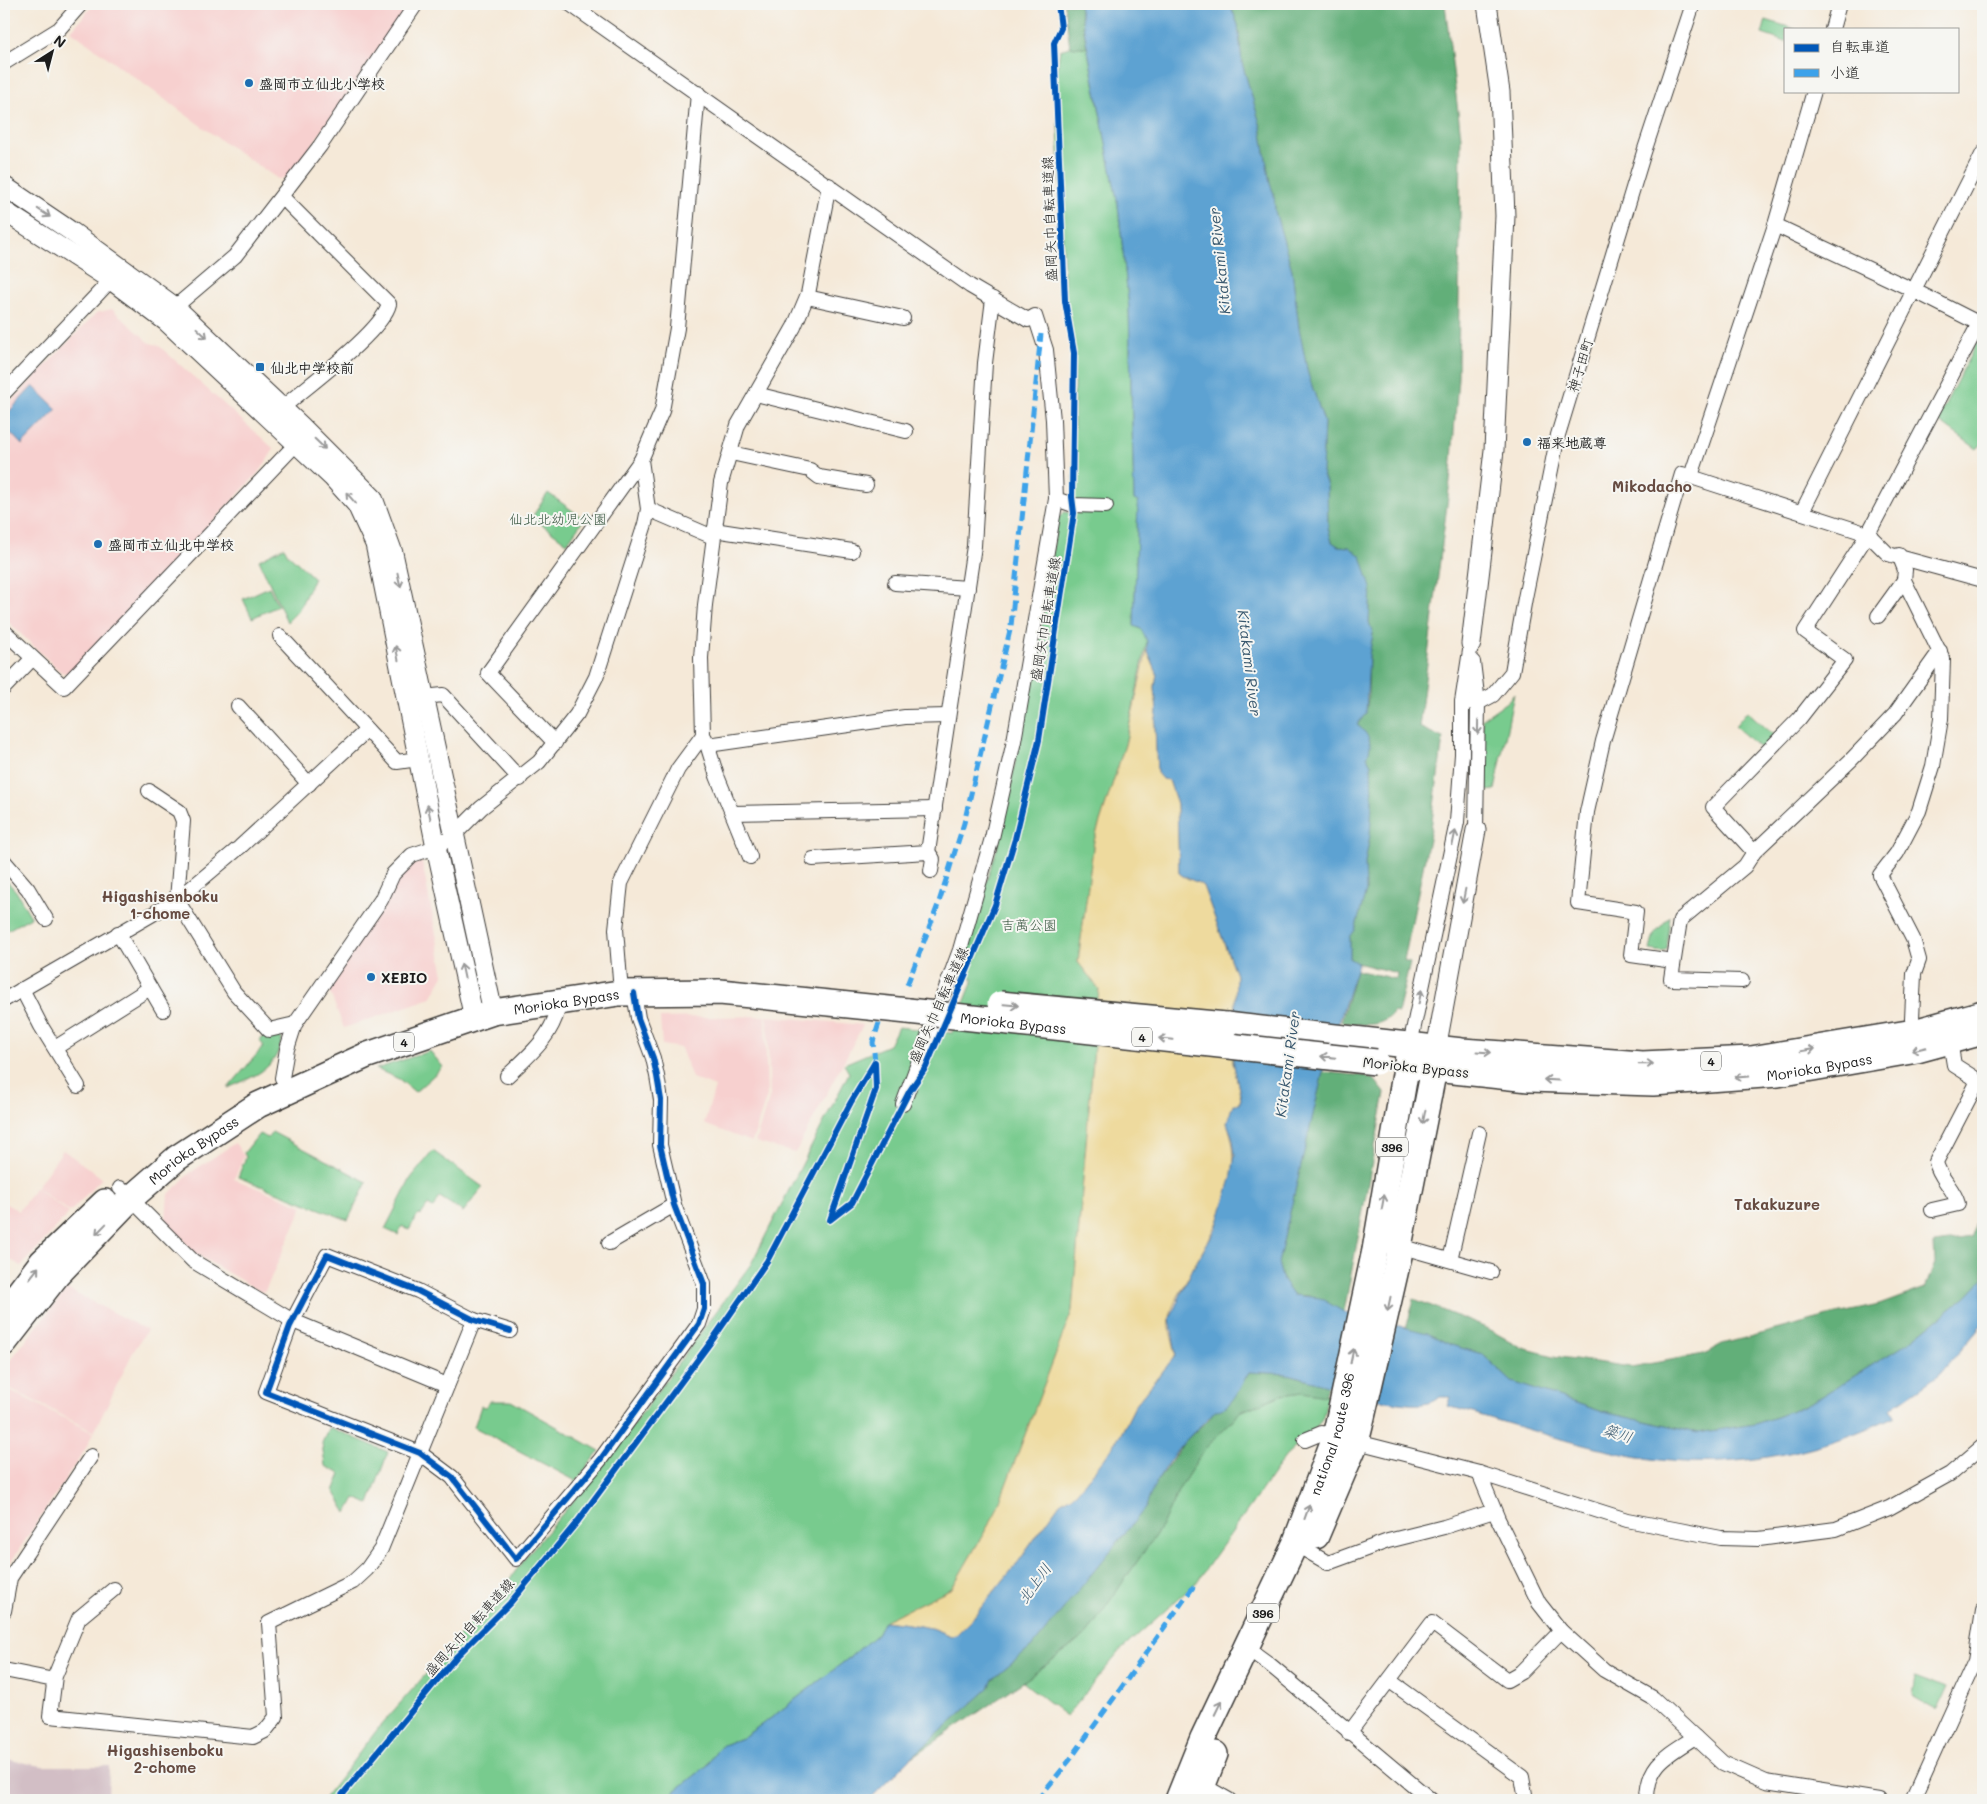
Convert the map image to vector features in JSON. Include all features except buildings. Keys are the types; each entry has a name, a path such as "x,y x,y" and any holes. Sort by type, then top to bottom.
{"highway":[{"name":"Morioka Bypass","path":"4,1312 42,1262 125,1193 195,1128 282,1078 343,1050 482,1008 627,986 727,978 909,1004 1217,1024 1376,1052 1434,1058 1642,1064 1751,1059 1914,1032 1983,1013"},
{"name":"Morioka Bypass","path":"4,1344 57,1275 125,1193 258,1105 364,1056 482,1008 560,1002 627,986"},
{"name":"Morioka Bypass","path":"1434,1058 1529,1079 1653,1083 1778,1074 1917,1050 1983,1032"},
{"name":"national route 396","path":"1347,1432 1408,1055"},
{"name":"national route 396","path":"1178,1800 1196,1787 1218,1746 1254,1653 1302,1548 1347,1432 1399,1251 1434,1058"}],"street":[{"path":"4,63 59,29 81,4"},
{"path":"175,307 235,256 282,197 320,146 416,4"},
{"path":"570,4 970,286 1028,320 1035,316 1046,350 1053,420 1056,499 1014,741 992,838 960,950 903,1104"},
{"path":"1408,1055 1457,822 1462,754 1462,702 1471,644 1494,450 1506,216 1500,92 1487,4"},
{"name":"神子田町","path":"1478,703 1493,695 1512,672 1524,598 1558,434 1644,152 1693,4"},
{"path":"1832,28 1839,4"},
{"path":"1691,476 1775,225 1814,92"},
{"path":"555,743 488,673 641,460 662,411 676,328 698,93"},
{"path":"1802,512 1983,153"},
{"path":"4,186 72,232 175,307 364,488 379,509 393,553 453,836 482,1008"},
{"path":"750,857 717,776 706,740 701,658 713,533 721,483 738,425 794,327 807,297 828,186"},
{"path":"282,197 389,304 387,314 369,333 282,408"},
{"path":"4,211 112,280 168,322 297,443 332,477 357,505 374,544 436,847 482,1008"},
{"path":"1754,852 1713,807 1799,719 1845,660 1805,631 1868,534 1981,324 1775,225"},
{"path":"4,394 112,280"},
{"path":"807,297 903,318"},
{"path":"932,871 933,859 928,852 974,546 985,363 993,299"},
{"path":"756,394 906,431"},
{"path":"4,631 64,687 297,443"},
{"path":"731,453 810,470 819,478 866,484"},
{"path":"282,1078 287,1049 295,1024 380,900 394,874 412,855 436,847 453,836 481,808 520,780 539,762 577,714 596,677 645,524 648,508 641,460"},
{"path":"1672,961 1631,954 1636,912 1578,903 1587,812 1603,741 1682,474 1868,534 1888,554 1983,580"},
{"path":"1056,499 1073,505 1106,506"},
{"path":"648,508 713,533 852,551"},
{"path":"1878,616 1904,580 1905,570 1899,556"},
{"path":"1904,580 1943,659 1943,696 1933,766 1916,818 1897,853 1880,875 1913,939 1919,960 1914,974 1912,1018 1914,1032"},
{"path":"896,584 968,588"},
{"path":"280,636 397,762 418,758"},
{"path":"1434,1058 1476,830 1478,703 1471,644"},
{"path":"1742,981 1671,979 1672,961 1680,920 1745,866 1754,852 1851,760 1895,714 1940,651"},
{"path":"4,688 32,659"},
{"path":"424,697 443,695 520,780"},
{"path":"1462,702 1478,703"},
{"path":"238,706 308,784"},
{"path":"510,1331 474,1320 418,1291 326,1255 293,1321 266,1392 420,1454 452,1477 516,1560 600,1460 700,1324 704,1309 704,1284 674,1205 660,1145 661,1100 653,1058 627,986 616,929 621,883 678,769 696,742 706,740 906,717 948,716"},
{"path":"4,1000 177,900 240,847 367,730"},
{"path":"149,791 179,811 183,821 177,900 234,992 269,1030 295,1024"},
{"path":"733,813 935,809"},
{"path":"813,859 928,852"},
{"path":"4,861 28,888 46,919"},
{"path":"118,933 164,1010"},
{"path":"22,988 41,1026 78,1086"},
{"path":"56,1048 150,988"},
{"path":"507,1076 548,1035 557,1017 560,1002"},
{"path":"1932,1210 1958,1204 1956,1197 1938,1170 1936,1162 1978,1083 1973,1077 1954,1064 1950,1041"},
{"path":"1450,1260 1479,1133"},
{"path":"125,1193 193,1261 293,1321 447,1385"},
{"path":"609,1242 674,1205"},
{"path":"1399,1251 1450,1260 1491,1272"},
{"path":"114,1589 79,1618 54,1680 50,1716 253,1737 265,1731 276,1717 269,1624 353,1582 367,1569 380,1549 474,1320"},
{"path":"1305,1440 1322,1433 1347,1432 1654,1526 1722,1538 1760,1539 1836,1529 1889,1508 1950,1474 1983,1446"},
{"path":"4,1611 10,1578 91,1456"},
{"path":"1479,1473 1494,1511 1539,1603 1561,1630 1604,1670 1653,1698 1723,1763 1766,1782 1879,1800"},
{"path":"1302,1548 1328,1563 1388,1541 1444,1527 1494,1511"},
{"path":"1912,1800 1975,1661 1983,1610"},
{"path":"1349,1732 1390,1681 1432,1623 1507,1680 1521,1672 1561,1630"},
{"path":"1254,1653 1432,1800"},
{"path":"4,1670 54,1680"},
{"path":"1390,1681 1522,1777 1526,1800"},
{"path":"1647,1800 1647,1793 1657,1763 1695,1737"},
{"path":"1196,1787 1229,1800"}],"shaded area":[{"name":"盛岡市立仙北小学校","path":"94,4 409,4 290,177 278,179 215,136 71,31"},
{"name":"盛岡市立仙北中学校","path":"112,309 150,343 158,345 274,449 261,470 70,674 61,672 4,618 4,409 96,313"},
{"path":"422,862 444,975 431,998 344,1028 327,985 398,879 415,864"},
{"path":"765,1016 767,1096 752,1142 704,1124 715,1087 692,1078 681,1048 662,1045 660,1018"},
{"path":"767,1016 863,1025 795,1153 755,1142 770,1096"},
{"path":"235,1143 244,1156 234,1179 303,1206 265,1291 261,1292 194,1253 166,1220 168,1195 190,1173"},
{"path":"63,1150 102,1178 70,1212 36,1188"},
{"path":"35,1188 69,1213 21,1266 4,1256 4,1203 19,1211"},
{"path":"67,1289 147,1330 132,1354 94,1432 4,1385 4,1368"},
{"path":"4,1387 93,1433 85,1450 6,1569 4,1568"},
{"path":"4,1759 42,1766 109,1766 108,1800 4,1800"}],"green space":[{"path":"1064,4 1079,4 1087,47 1070,47"},
{"path":"1230,4 1445,4 1461,137 1458,378 1451,473 1419,727 1443,738 1431,829 1404,961 1410,963 1398,1013 1394,1012 1389,1018 1369,1025 1341,1022 1356,970 1396,979 1397,973 1353,962 1350,959 1350,937 1355,930 1366,891 1365,863 1370,835 1372,803 1371,765 1367,756 1370,747 1367,735 1357,725 1366,713 1368,698 1369,655 1373,634 1369,622 1371,588 1349,547 1338,546 1332,542 1328,528 1327,486 1322,472 1324,422 1308,374 1299,328 1292,270 1275,211 1274,194 1270,184 1261,127 1242,63 1238,25"},
{"path":"1766,20 1792,28 1784,28 1784,41 1762,34"},
{"name":"吉萬公園","path":"1070,47 1087,47 1118,205 1129,308 1134,500 1138,501 1134,625 1141,629 1147,641 1125,745 1094,841 1078,962 1099,989 1072,1311 995,1514 952,1588 884,1621 877,1634 849,1658 771,1718 742,1738 723,1745 716,1751 708,1765 664,1800 323,1800 380,1726 509,1580 528,1554 603,1466 751,1264 849,1073 844,1064 889,1045 898,1027 952,1033 974,978 956,977 999,842 1039,645 1057,519 1064,512 1074,513 1074,353 1065,301 1056,74 1060,50"},
{"path":"1977,342 1983,348 1983,443 1977,449 1937,420"},
{"name":"仙北北幼児公園","path":"548,493 584,519 567,543 532,517"},
{"path":"284,547 288,554 314,578 298,611 287,622 259,560"},
{"path":"269,587 278,606 252,618 243,599"},
{"path":"1514,693 1495,790 1487,791 1482,719 1508,701"},
{"path":"1747,711 1775,736 1762,750 1735,726"},
{"path":"4,878 16,891 31,917 4,932"},
{"path":"1670,916 1667,949 1663,952 1650,950 1654,934"},
{"path":"277,1033 282,1039 275,1058 269,1065 255,1075 228,1088 264,1046 259,1040 269,1034"},
{"path":"430,1051 443,1067 415,1092 399,1079 376,1069"},
{"path":"1323,1072 1366,1076 1375,1080 1385,1093 1344,1312 1309,1296 1293,1295 1283,1281 1278,1263"},
{"path":"272,1132 367,1182 348,1220 238,1177 246,1157 244,1153 259,1134 268,1138"},
{"path":"433,1151 483,1187 463,1212 440,1197 433,1208 428,1205 421,1215 418,1214 409,1230 402,1226 398,1235 385,1229 411,1178"},
{"path":"1983,1222 1983,1279 1967,1296 1909,1342 1821,1397 1791,1412 1755,1424 1698,1433 1603,1412 1512,1382 1482,1354 1451,1345 1427,1333 1406,1329 1414,1299 1484,1327 1523,1348 1553,1356 1631,1367 1704,1354 1722,1344 1832,1315 1879,1305 1925,1288 1935,1263 1934,1243 1972,1238 1974,1224"},
{"path":"1249,1372 1288,1374 1328,1385 1324,1396 1303,1392 1281,1395 1240,1412 1204,1450 1179,1489 1161,1527 1087,1634 1023,1682 911,1758 989,1688 992,1680 1034,1645 1146,1507 1151,1490 1185,1441 1209,1419 1215,1409 1229,1404"},
{"path":"1303,1392 1328,1395 1323,1417 1316,1428 1285,1457 1196,1583 1122,1649 1066,1716 1023,1682 1087,1634 1161,1527 1179,1489 1204,1450 1240,1412 1281,1395"},
{"path":"489,1401 511,1401 600,1451 576,1481 474,1427 481,1406 486,1407"},
{"path":"329,1427 388,1452 369,1504 355,1498 347,1513 334,1491 341,1474 325,1466 322,1443"},
{"path":"1915,1676 1947,1688 1937,1710 1912,1696"}],"sand":[{"path":"1147,650 1157,673 1155,687 1157,713 1155,725 1157,773 1169,780 1177,804 1179,873 1203,886 1236,975 1233,1061 1241,1099 1227,1123 1233,1146 1234,1167 1230,1188 1224,1208 1215,1227 1172,1310 1170,1327 1176,1355 1136,1404 1120,1436 1105,1458 1076,1493 1060,1503 1019,1561 971,1620 956,1635 951,1636 931,1628 884,1621 952,1588 995,1514 1072,1311 1099,989 1078,962 1094,841 1125,745"}],"water":[{"path":"1079,4 1230,4 1238,25 1242,63 1261,127 1270,184 1274,194 1275,211 1292,270 1299,328 1308,374 1324,422 1322,472 1327,486 1328,528 1332,542 1338,546 1349,547 1361,556 1371,588 1369,622 1373,634 1369,655 1366,713 1357,725 1367,735 1370,743 1367,756 1371,765 1372,803 1370,835 1365,863 1366,891 1355,930 1350,937 1350,959 1358,963 1323,1072 1278,1263 1283,1281 1293,1295 1320,1298 1344,1312 1427,1333 1451,1345 1482,1354 1512,1382 1603,1412 1698,1433 1755,1424 1791,1412 1821,1397 1909,1342 1967,1296 1983,1279 1983,1323 1940,1374 1891,1408 1895,1416 1830,1442 1762,1458 1728,1462 1658,1460 1601,1449 1448,1406 1451,1397 1440,1397 1428,1403 1390,1402 1287,1374 1249,1372 1231,1402 1221,1409 1215,1410 1177,1451 1164,1468 1146,1507 1034,1645 992,1680 989,1688 911,1758 869,1800 664,1800 708,1765 716,1751 723,1745 742,1738 771,1718 849,1658 877,1634 884,1621 931,1628 951,1636 956,1635 971,1620 1019,1561 1060,1503 1076,1493 1105,1458 1120,1436 1136,1404 1176,1355 1170,1318 1193,1268 1216,1229 1231,1179 1235,1155 1233,1139 1227,1123 1233,1104 1239,1104 1241,1099 1233,1061 1236,975 1203,886 1179,873 1177,804 1169,780 1162,779 1157,773 1155,687 1157,673 1147,650 1147,641 1141,629 1134,626 1138,502 1134,500 1129,308 1118,205"},
{"path":"33,386 57,409 22,445 4,426 4,417"}],"marked path":[{"path":"907,985 938,905 964,823 1011,626 1041,334"},
{"path":"875,1062 873,1042 880,1020"},
{"path":"1037,1800 1069,1761 1196,1583"}],"cycle path":[{"name":"盛岡矢巾自転車道線","path":"338,1800 457,1656 510,1603 578,1521 713,1339 767,1261 851,1102 875,1062 876,1089 830,1220 852,1203 909,1092 926,1067 995,905 1015,839 1039,740 1074,513 1072,497 1074,353 1065,301 1054,43 1061,28 1058,4"},
{"path":"510,1331 474,1320 418,1291 327,1255 290,1326 266,1392 420,1453 452,1477 516,1559 600,1460 699,1324 704,1309 704,1284 674,1205 660,1145 661,1100 657,1076 653,1058 638,1018 634,993"}],"place":[{"name":"盛岡市立仙北小学校","path":"249,83"},
{"name":"仙北中学校前","path":"260,367"},
{"name":"福来地蔵尊","path":"1527,442"},
{"name":"盛岡市立仙北中学校","path":"98,544"},
{"name":"XEBIO","path":"371,977"}],"district":[{"name":"Mikodacho","path":"1652,486"},
{"name":"Higashisenboku 1-chome","path":"160,904"},
{"name":"Takakuzure","path":"1777,1204"},
{"name":"Higashisenboku 2-chome","path":"165,1758"}],"water label":[{"name":"Kitakami River","path":"1219,261"},
{"name":"Kitakami River","path":"1250,663"},
{"name":"Kitakami River","path":"1287,1064"},
{"name":"簗川","path":"1618,1433"},
{"name":"北上川","path":"1034,1583"}]}
